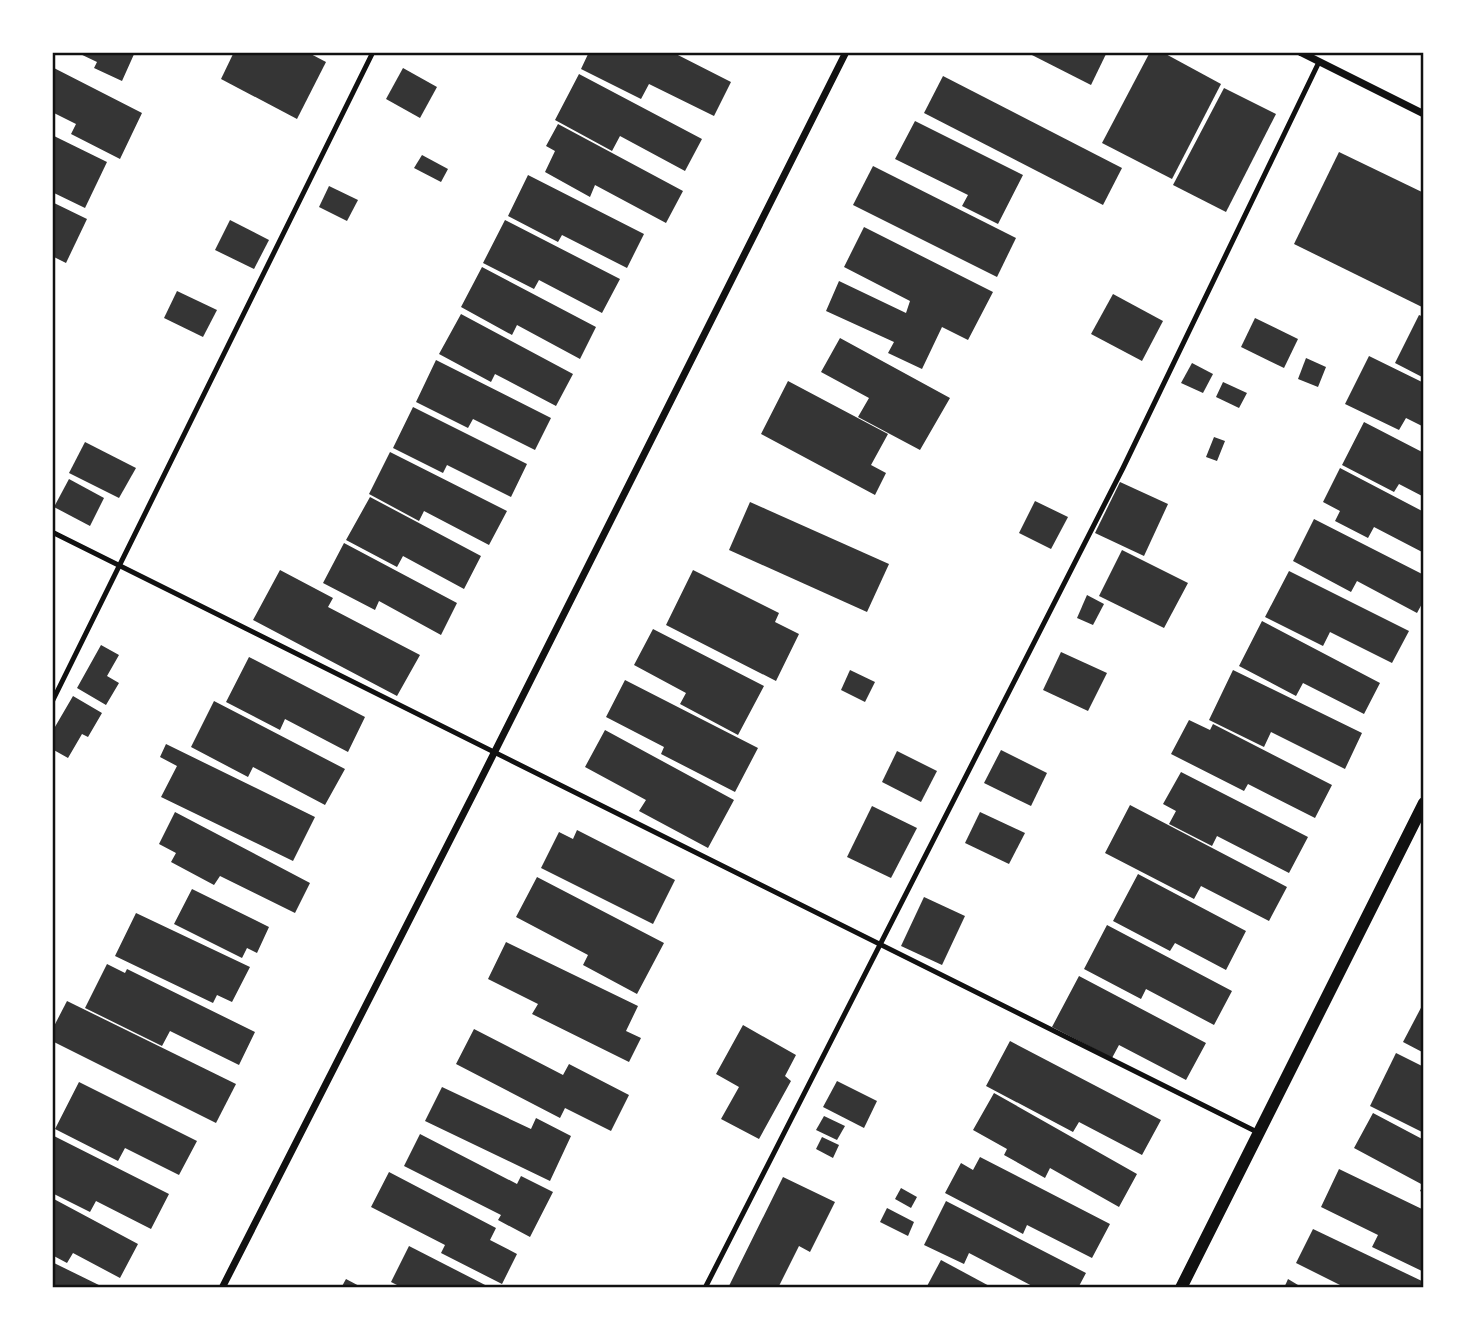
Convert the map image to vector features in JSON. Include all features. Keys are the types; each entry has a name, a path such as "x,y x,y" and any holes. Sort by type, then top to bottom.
{"street":[{"path":"222,1287 494,754 846,52"},
{"path":"1300,52 1423,114"},
{"path":"1181,1287 1423,803"}],"lane":[{"path":"52,702 373,52"},
{"path":"705,1287 1123,468 1319,62"},
{"path":"52,532 1259,1133"}],"building":[{"path":"76,52 135,52 122,81 94,68 97,62"},
{"path":"234,52 307,52 326,62 297,119 221,79"},
{"path":"589,52 672,52 731,82 714,116 649,84 641,99 581,69"},
{"path":"1026,52 1107,52 1091,85"},
{"path":"1150,52 1162,52 1221,84 1172,179 1102,143"},
{"path":"52,67 142,113 120,159 71,134 76,124 52,112"},
{"path":"403,68 437,87 420,118 386,99"},
{"path":"579,74 702,139 685,171 620,136 612,151 555,120"},
{"path":"943,76 1122,168 1103,205 924,113"},
{"path":"1224,88 1276,114 1226,212 1173,185"},
{"path":"915,121 1023,175 998,224 962,206 968,195 895,159"},
{"path":"558,124 683,191 666,223 595,185 590,197 545,172 555,151 546,146"},
{"path":"52,135 107,162 85,208 52,192"},
{"path":"1339,152 1424,193 1424,308 1294,244"},
{"path":"422,155 448,169 441,182 414,168"},
{"path":"873,166 1016,238 997,277 853,205"},
{"path":"528,175 644,234 627,268 562,235 558,242 508,216"},
{"path":"329,186 358,200 347,221 319,207"},
{"path":"52,202 87,219 66,263 52,256"},
{"path":"230,220 269,240 254,269 215,250"},
{"path":"505,220 620,279 602,313 539,280 534,289 483,263"},
{"path":"864,227 993,292 968,340 942,327 922,369 888,353 894,342 826,311 839,281 906,313 910,301 844,267"},
{"path":"482,267 596,327 580,359 517,325 512,335 461,307"},
{"path":"177,291 217,310 203,337 164,318"},
{"path":"1113,294 1163,321 1142,361 1091,334"},
{"path":"461,314 573,374 556,406 495,374 491,382 439,354"},
{"path":"1419,315 1424,317 1424,378 1395,363"},
{"path":"1255,318 1298,339 1284,368 1241,347"},
{"path":"840,338 950,398 920,450 858,417 869,398 821,372"},
{"path":"1369,356 1424,383 1424,427 1406,418 1399,430 1345,404"},
{"path":"1306,358 1326,367 1318,387 1298,379"},
{"path":"436,360 551,418 535,450 473,419 468,428 416,402"},
{"path":"1192,363 1213,374 1203,393 1181,383"},
{"path":"788,381 888,434 871,465 886,473 875,495 761,434"},
{"path":"1223,382 1247,393 1239,408 1216,397"},
{"path":"413,407 527,464 511,497 447,465 443,473 393,448"},
{"path":"1364,422 1424,453 1424,497 1399,484 1394,492 1342,465"},
{"path":"1214,437 1225,441 1217,461 1206,457"},
{"path":"85,442 136,468 119,498 69,473"},
{"path":"390,452 507,511 489,545 424,511 419,521 369,494"},
{"path":"1340,468 1424,512 1424,553 1374,527 1368,538 1335,521 1340,511 1323,502"},
{"path":"69,479 104,498 90,526 54,507"},
{"path":"1120,482 1168,504 1144,556 1095,533"},
{"path":"370,497 481,556 464,589 403,556 397,567 346,540"},
{"path":"1035,501 1068,517 1051,549 1019,533"},
{"path":"750,502 889,564 867,612 729,550"},
{"path":"1314,519 1424,575 1424,600 1417,613 1357,581 1351,592 1293,561"},
{"path":"344,543 457,603 441,635 379,601 375,610 323,583"},
{"path":"1122,550 1188,583 1164,628 1099,596"},
{"path":"280,570 333,598 328,607 420,655 397,696 253,620"},
{"path":"693,570 779,613 775,622 799,634 776,681 666,625"},
{"path":"1289,571 1409,631 1392,663 1330,632 1323,646 1265,617"},
{"path":"1087,595 1104,604 1093,625 1077,618"},
{"path":"1262,621 1380,683 1364,714 1303,683 1296,696 1239,666"},
{"path":"653,629 764,686 738,735 680,704 686,693 634,665"},
{"path":"101,645 119,655 107,676 119,683 106,705 77,688"},
{"path":"1061,652 1107,673 1088,711 1043,690"},
{"path":"249,657 365,717 348,752 285,719 280,730 226,702"},
{"path":"850,670 875,682 865,702 841,690"},
{"path":"1233,670 1362,733 1345,769 1271,732 1264,747 1209,720"},
{"path":"625,680 758,748 735,792 661,754 664,747 606,717"},
{"path":"73,696 102,713 88,737 82,734 68,758 52,749 52,732"},
{"path":"214,701 345,769 325,805 253,767 248,777 191,747"},
{"path":"1189,720 1210,730 1213,724 1332,785 1315,818 1248,784 1244,791 1171,754"},
{"path":"605,730 734,800 708,848 639,811 646,800 585,767"},
{"path":"166,744 315,817 293,861 161,797 177,766 160,757"},
{"path":"1001,750 1047,773 1031,806 984,783"},
{"path":"897,751 937,771 921,802 882,782"},
{"path":"1181,772 1308,837 1289,873 1217,836 1212,846 1169,824 1176,811 1163,804"},
{"path":"1130,805 1287,887 1269,921 1201,886 1194,899 1105,853"},
{"path":"872,806 917,828 891,878 847,857"},
{"path":"175,812 310,883 295,913 220,876 214,885 171,862 176,853 159,844"},
{"path":"980,812 1025,833 1009,864 965,843"},
{"path":"577,830 675,880 653,924 541,868 559,832 573,839"},
{"path":"1138,874 1246,931 1226,970 1175,943 1170,951 1113,921"},
{"path":"537,877 664,943 637,994 583,965 588,955 516,917"},
{"path":"192,889 269,927 257,953 247,948 242,958 174,924"},
{"path":"924,897 965,916 942,965 901,946"},
{"path":"136,913 250,967 232,1002 217,995 213,1003 115,956"},
{"path":"1107,925 1232,991 1214,1025 1146,989 1141,999 1084,969"},
{"path":"506,942 638,1006 626,1031 641,1038 629,1062 532,1014 538,1004 488,979"},
{"path":"107,964 125,973 127,969 255,1032 239,1065 170,1031 162,1046 85,1008"},
{"path":"1079,976 1206,1043 1186,1080 1119,1045 1112,1058 1052,1027"},
{"path":"67,1001 236,1084 216,1123 52,1041 52,1030"},
{"path":"1424,1002 1424,1053 1403,1042"},
{"path":"743,1025 796,1055 785,1076 791,1081 759,1139 721,1119 739,1087 716,1074"},
{"path":"474,1029 563,1075 569,1064 629,1095 611,1131 565,1108 560,1118 456,1064"},
{"path":"1010,1041 1161,1120 1142,1155 1079,1122 1073,1132 986,1086"},
{"path":"1396,1053 1424,1067 1424,1133 1370,1106"},
{"path":"837,1081 877,1101 864,1128 823,1107"},
{"path":"79,1082 197,1141 179,1175 125,1148 118,1161 55,1129"},
{"path":"442,1087 531,1129 536,1118 571,1136 550,1181 425,1121"},
{"path":"994,1093 1137,1174 1119,1207 1050,1168 1045,1178 1004,1155 1007,1149 973,1130"},
{"path":"1373,1113 1424,1140 1424,1193 1420,1191 1423,1185 1354,1148"},
{"path":"824,1116 845,1126 837,1140 816,1130"},
{"path":"420,1134 517,1184 521,1176 553,1192 530,1237 498,1220 501,1215 404,1166"},
{"path":"52,1135 169,1194 151,1229 96,1201 90,1212 52,1193"},
{"path":"822,1137 839,1145 833,1158 816,1149"},
{"path":"980,1157 1110,1224 1092,1258 1027,1225 1023,1234 945,1193 961,1163 973,1170"},
{"path":"1339,1169 1424,1210 1424,1272 1372,1247 1378,1235 1321,1207"},
{"path":"389,1172 496,1228 490,1240 517,1254 502,1284 441,1253 445,1245 371,1207"},
{"path":"783,1177 835,1202 810,1252 799,1246 778,1288 728,1288"},
{"path":"901,1188 917,1197 911,1208 895,1199"},
{"path":"52,1198 138,1244 120,1278 73,1253 67,1263 52,1255"},
{"path":"946,1201 1086,1273 1078,1288 1036,1288 969,1253 964,1264 924,1245"},
{"path":"887,1208 914,1222 908,1236 880,1222"},
{"path":"1313,1229 1424,1282 1424,1288 1346,1288 1296,1263"},
{"path":"409,1246 491,1288 399,1286 391,1282"},
{"path":"941,1260 993,1288 926,1288"},
{"path":"52,1262 105,1288 52,1288"},
{"path":"346,1279 363,1288 341,1288"},
{"path":"1288,1279 1303,1288 1284,1288"}]}
